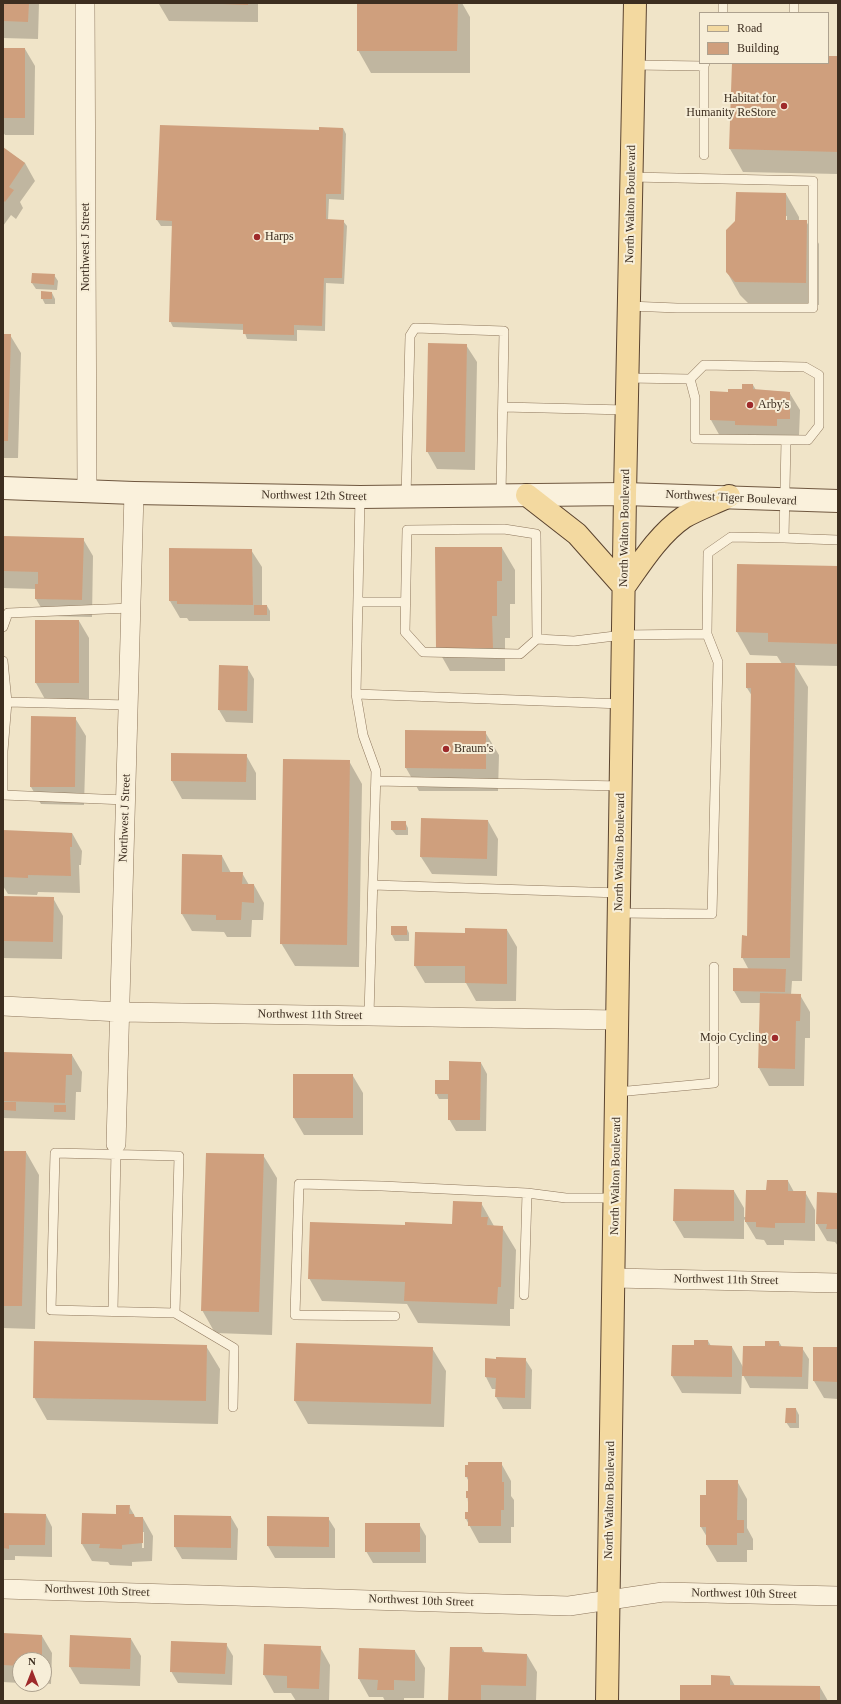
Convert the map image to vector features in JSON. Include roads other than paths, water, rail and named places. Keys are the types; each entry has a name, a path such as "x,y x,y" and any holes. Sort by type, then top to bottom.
{"main road":[{"name":"North Walton Boulevard","path":"608,1701 626,410 635,3"},
{"path":"527,495 577,534 624,587 648,553 684,517 729,496"}],"street":[{"name":"Northwest J Street","path":"85,3 87,491"},
{"name":"Northwest 12th Street","path":"3,488 134,493 360,497 625,494"},
{"name":"Northwest J Street","path":"116,1149 134,493"},
{"name":"Northwest Tiger Boulevard","path":"625,494 729,496 784,500 838,501"},
{"name":"Northwest 11th Street","path":"3,1006 120,1012 618,1020"},
{"name":"Northwest 11th Street","path":"614,1278 838,1283"},
{"name":"Northwest 10th Street","path":"3,1589 569,1606 663,1592 838,1596"}],"lane":[{"path":"634,65 705,64 704,155"},
{"path":"629,306 813,308 813,182 632,177"},
{"path":"406,497 410,336 415,328 504,331 501,495"},
{"path":"627,378 690,379 704,365 805,367 819,375 819,426 808,440 695,439 695,398 690,379"},
{"path":"503,407 626,410"},
{"path":"784,538 786,440"},
{"path":"360,497 356,694 363,735 376,771 369,1015"},
{"path":"536,639 536,534 504,529 407,530 405,632 423,652 520,654 536,639 574,641 623,634 708,634"},
{"path":"373,885 620,903 712,914 718,662 708,634 708,553 731,537 838,540"},
{"path":"358,602 405,602"},
{"path":"3,627 8,613 131,608"},
{"path":"3,661 7,702 3,751 3,795 126,800"},
{"path":"356,694 622,704"},
{"path":"7,702 129,705"},
{"path":"376,781 621,786"},
{"path":"617,1092 714,1083 714,967"},
{"path":"113,1311 116,1149"},
{"path":"175,1313 179,1156 116,1149 56,1152 51,1310 175,1313 234,1348 233,1406"},
{"path":"395,1316 295,1316 299,1184 382,1186 527,1193 566,1198 615,1198"},
{"path":"524,1295 527,1193"}],"place":[{"name":"Habitat for Humanity ReStore","path":"784,106"},
{"name":"Harps","path":"257,237"},
{"name":"Arby's","path":"750,405"},
{"name":"Braum's","path":"446,749"},
{"name":"Mojo Cycling","path":"775,1038"}]}
